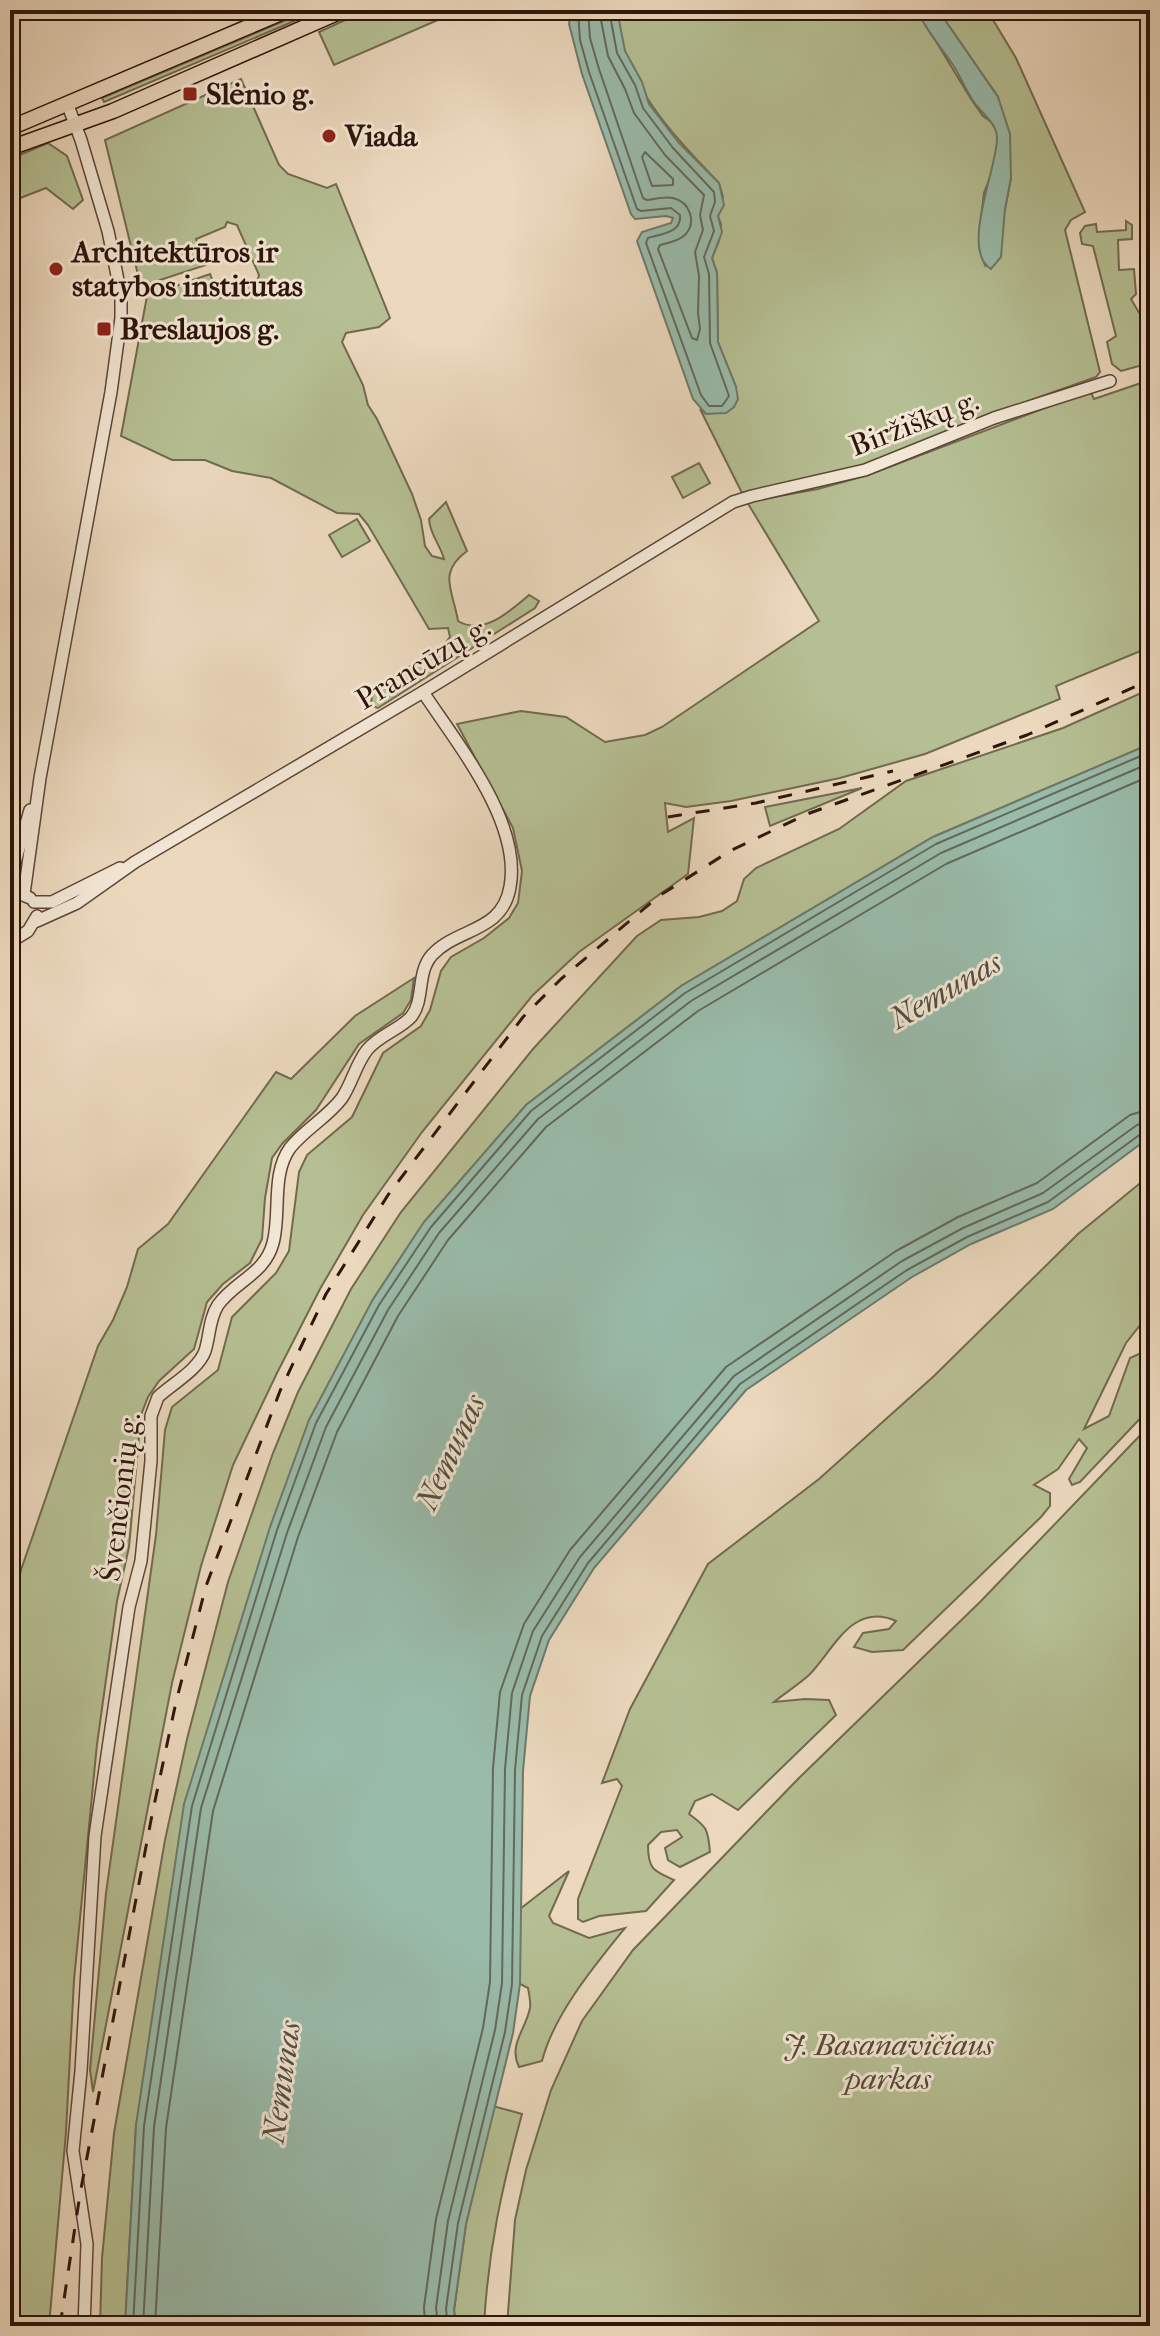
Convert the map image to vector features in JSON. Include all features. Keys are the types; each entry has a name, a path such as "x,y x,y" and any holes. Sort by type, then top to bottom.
{"main road":[{"path":"10,128 288,10"},
{"path":"10,148 113,111 344,10"}],"street":[{"path":"24,894 40,778 111,392 121,318 121,295 108,231 67,103"},
{"name":"Biržiškų g.","path":"733,502 865,470 1007,413 1110,381"},
{"name":"Prancūzų g.","path":"16,933 28,931 37,921 77,903 135,862 423,692 733,502"},
{"name":"Švenčionių g.","path":"84,2326 86,2233 73,2151 95,1836 129,1607 141,1561 154,1405 158,1397 201,1358 217,1307 226,1295 252,1276 267,1258 273,1242 279,1182 288,1150 344,1095 368,1049 409,1019 416,1008 424,967 432,955 489,922 502,910 508,898 511,859 502,823 475,772 423,692"},
{"path":"10,880 40,778"},
{"name":"Prancūzų g.","path":"34,902 52,902 135,862"},
{"path":"10,894 24,894 34,902 37,921"},
{"path":"10,942 16,933"}],"green space":[{"path":"310,10 320,10 104,102 102,98"},
{"path":"367,10 461,10 334,65 319,32"},
{"path":"617,10 917,10 971,99 983,116 994,124 998,136 995,164 984,193 979,235 985,265 1005,209 1011,178 998,97 938,10 987,10 1016,58 1085,212 1071,220 1065,230 1100,372 1096,377 972,421 871,463 742,493 700,409 706,414 736,387 718,342 717,273 712,258 719,241 721,224 718,216 723,197 719,183 667,126 639,83 628,61"},
{"path":"241,79 279,165 288,174 327,188 336,184 390,318 379,327 346,333 342,342 363,385 368,405 412,494 421,520 425,546 432,556 444,559 429,519 446,502 467,551 452,567 450,575 458,621 467,625 486,624 504,615 529,595 539,601 535,608 378,708 371,706 372,693 379,685 442,647 450,637 448,628 429,629 359,514 337,513 271,478 232,471 205,460 172,460 121,436 147,296 210,274 220,298 251,285 256,286 259,275 237,225 227,222 225,227 196,239 206,265 151,283 139,279 105,140"},
{"path":"48,143 67,156 83,200 73,209 46,188 10,202 10,159"},
{"path":"1126,221 1132,225 1132,239 1118,240 1119,270 1134,269 1136,294 1131,299 1145,323 1150,322 1150,363 1121,371 1112,364 1107,342 1116,336 1093,246 1082,244 1080,233 1085,226 1096,224 1097,232 1126,230"},
{"path":"1150,380 1150,647 1056,686 1060,699 925,754 840,778 731,801 686,807 665,803 668,832 694,818 688,874 579,952 532,996 422,1132 363,1215 320,1289 233,1465 201,1566 172,1683 93,2092 90,2070 106,1893 156,1535 165,1430 172,1407 218,1370 232,1317 276,1273 289,1251 299,1172 307,1155 352,1117 383,1053 421,1026 430,1010 441,971 451,957 484,938 509,918 518,903 522,871 513,828 457,724 521,711 566,717 605,742 645,735 662,727 819,621 747,502 818,489 868,475 1090,391 1094,399"},
{"path":"699,463 710,483 683,498 672,477"},
{"path":"357,519 370,541 342,557 329,535"},
{"path":"1150,689 1150,744 933,837 681,986 526,1105 424,1222 372,1301 136,2125 125,2326 100,2326 102,2258 114,2133 165,1840 187,1739 228,1582 273,1453 298,1392 351,1289 401,1212 533,1049 637,936 661,920 699,917 722,911 737,901 744,879 756,868 839,829 906,781 1063,728"},
{"path":"862,788 770,826 765,807"},
{"path":"414,978 411,1000 403,1013 359,1044 316,1110 272,1158 262,1239 250,1263 223,1284 207,1302 194,1349 159,1381 141,1415 129,1547 117,1601 97,1744 74,1980 66,2132 49,2326 10,2326 10,1608 21,1570 98,1346 127,1287 138,1249 168,1224 276,1072 291,1079 355,1016"},
{"path":"1150,1175 1150,1336 1145,1319 1126,1343 1084,1429 1109,1416 1130,1358 1141,1353 1150,1355 1150,1408 1080,1482 1072,1485 1069,1479 1087,1448 1079,1439 1058,1469 1034,1485 1050,1493 1050,1506 1041,1517 903,1650 872,1652 854,1647 863,1633 889,1629 896,1621 881,1617 867,1618 845,1632 809,1675 774,1702 829,1700 836,1715 738,1810 712,1794 695,1801 689,1814 706,1829 710,1852 680,1867 668,1860 665,1848 682,1837 677,1830 661,1832 648,1845 651,1865 674,1880 646,1911 599,1916 583,1922 578,1919 578,1899 622,1786 617,1779 602,1783 630,1709 708,1564 819,1479 934,1376 1078,1234"},
{"name":"J. Basanavičiaus parkas","path":"1150,1425 1150,2326 507,2326 515,2220 526,2170 551,2090 582,2021 633,1950 798,1779 981,1601"},
{"path":"569,1871 549,1916 553,1923 589,1938 625,1928 566,2008 542,2061 519,2067 517,2044 530,2006 528,1988 520,1984 520,1909"},
{"path":"493,2106 522,2114 497,2219 484,2326 456,2326 454,2310 466,2224"}],"water":[{"path":"571,10 617,10 625,51 642,82 649,104 679,143 719,183 724,205 718,216 722,232 712,258 717,273 718,342 738,399 726,413 706,414 693,399 637,241 642,232 671,223 673,218 635,219 631,214 582,74 569,24"},
{"path":"917,10 938,10 998,97 1010,134 1011,178 1001,257 991,269 982,259 979,227 997,133 972,99"},
{"name":"Nemunas","path":"1150,744 1150,1137 1053,1209 971,1244 912,1277 746,1390 594,1568 549,1640 530,1696 523,1771 520,1984 513,2033 466,2224 454,2310 456,2326 125,2326 136,2125 184,1804 270,1527 309,1420 372,1301 424,1222 526,1105 681,986 933,837"}],"railway":[{"path":"60,2326 80,2194 152,1815 176,1702 206,1586 280,1391 326,1294 388,1195 523,1017 561,979 659,896 730,851 807,814 1027,735 1150,680"},
{"path":"668,817 756,803 893,771"}],"place":[{"name":"Slėnio g.","path":"190,94"},
{"name":"Viada","path":"329,136"},
{"name":"Architektūros ir statybos institutas","path":"56,269"},
{"name":"Breslaujos g.","path":"104,329"}]}
